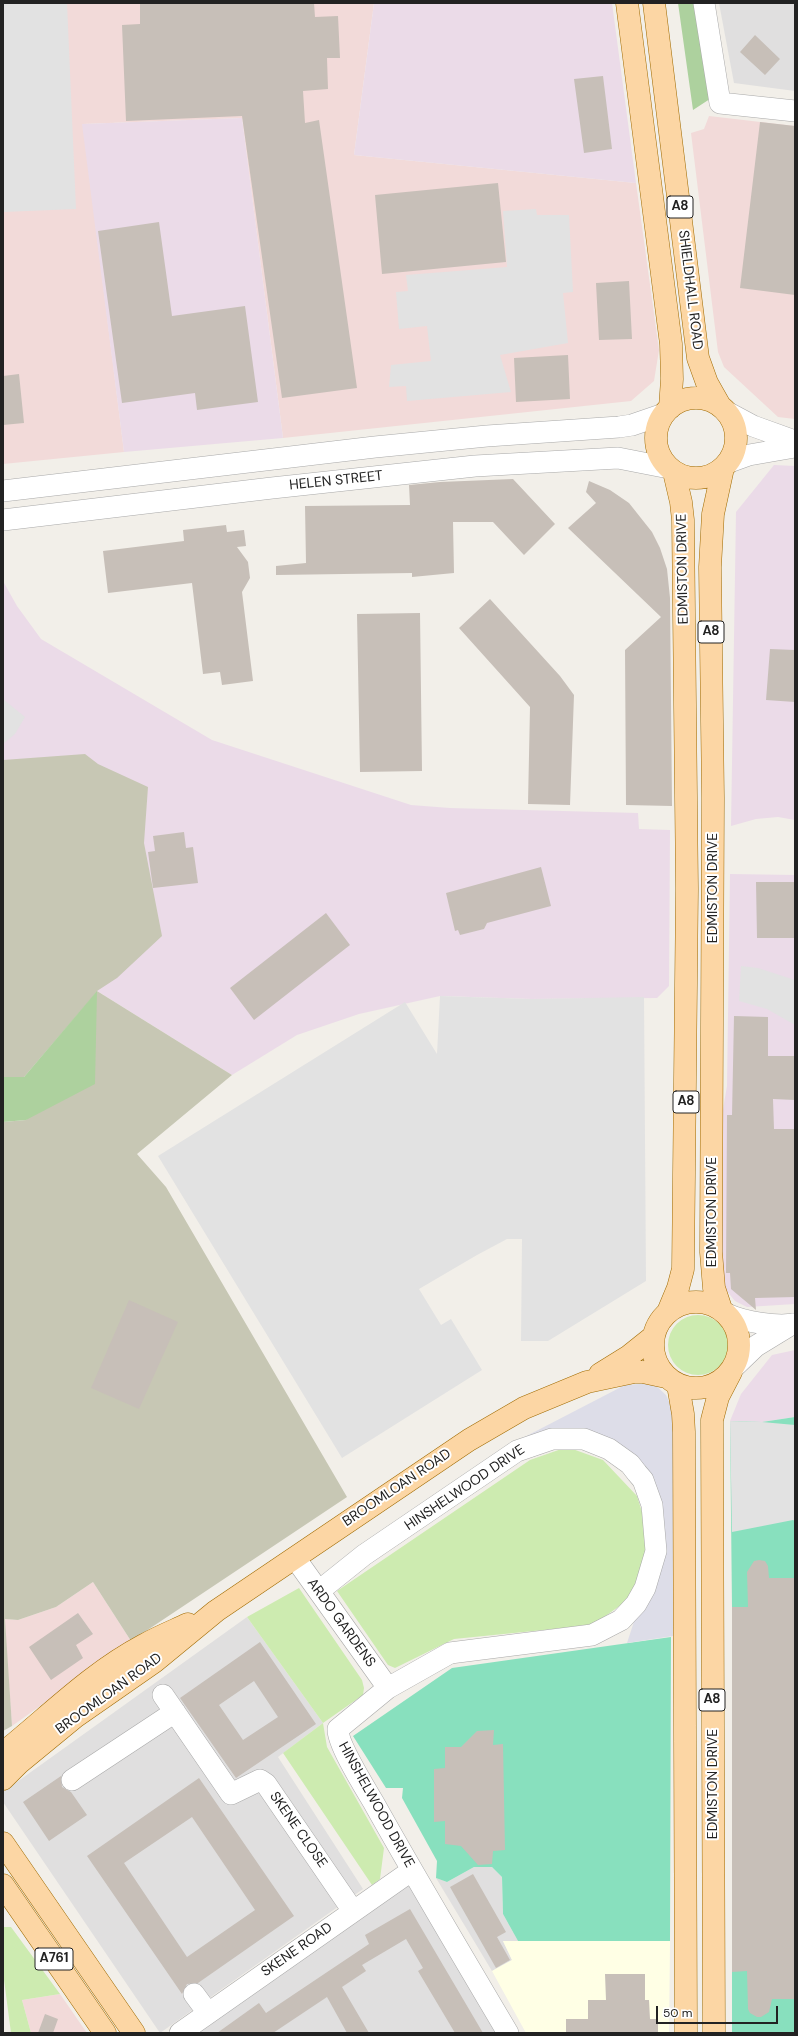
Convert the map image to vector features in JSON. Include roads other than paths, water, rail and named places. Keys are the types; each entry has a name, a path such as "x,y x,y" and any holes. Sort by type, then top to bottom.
{"main road":[{"name":"SHIELDHALL ROAD","path":"627,3 671,344 672,379 667,411"},
{"name":"SHIELDHALL ROAD","path":"654,3 698,358 707,383 722,408"},
{"path":"641,112 668,108"},
{"path":"690,399 703,399 722,408 732,421 736,433 735,446 725,465 713,475 701,478 687,477 672,470 658,450 656,437 659,423 667,411 677,403 690,399"},
{"name":"EDMISTON DRIVE","path":"724,1312 714,1288 711,1252 713,798 710,567 713,514 725,465"},
{"name":"EDMISTON DRIVE","path":"668,1312 678,1288 683,1268 684,1248 687,889 683,520 682,502 672,470"},
{"path":"694,1302 708,1303 724,1312 737,1332 740,1346 737,1360 731,1371 720,1382 707,1388 692,1389 672,1381 657,1365 653,1351 654,1336 659,1322 668,1312 680,1305 694,1302"},
{"name":"BROOMLOAN ROAD","path":"3,1779 19,1762 76,1717 154,1662 216,1611 475,1436 524,1408 587,1382 629,1356 654,1336"},
{"name":"EDMISTON DRIVE","path":"714,2033 712,1420 718,1397 731,1371"},
{"name":"BROOMLOAN ROAD","path":"587,1382 634,1372 643,1372 672,1381"},
{"name":"EDMISTON DRIVE","path":"672,1381 683,1414 684,1432 686,2033"},
{"name":"BROOMLOAN ROAD","path":"3,1753 56,1708 115,1663 143,1645 216,1611"},
{"name":"A761","path":"3,1843 134,2033"},
{"name":"A761","path":"3,1885 104,2033"}],"street":[{"path":"704,3 720,104 795,111"},
{"path":"722,408 753,426 795,440"},
{"name":"HELEN STREET","path":"3,490 375,447 487,436 619,427 632,425 667,411"},
{"path":"725,465 749,455 795,447"},
{"name":"HELEN STREET","path":"3,520 474,466 618,458 672,470"},
{"path":"724,1312 738,1319 756,1322 793,1324"},
{"path":"731,1371 756,1346 793,1324"},
{"name":"HINSHELWOOD DRIVE","path":"319,1592 364,1555 517,1452 537,1443 561,1438 584,1439 595,1442 620,1456 630,1464 643,1480 652,1505 656,1551 645,1588 636,1604 621,1620 592,1635 450,1653 388,1688 341,1725 338,1733 357,1774 412,1871 508,2033"},
{"name":"ARDO GARDENS","path":"295,1558 388,1688"},
{"name":"SKENE CLOSE","path":"72,1780 169,1704 231,1794 260,1780 266,1784 353,1911"},
{"name":"SKENE ROAD","path":"181,2032 412,1871"},
{"path":"194,1994 208,2013"}]}
